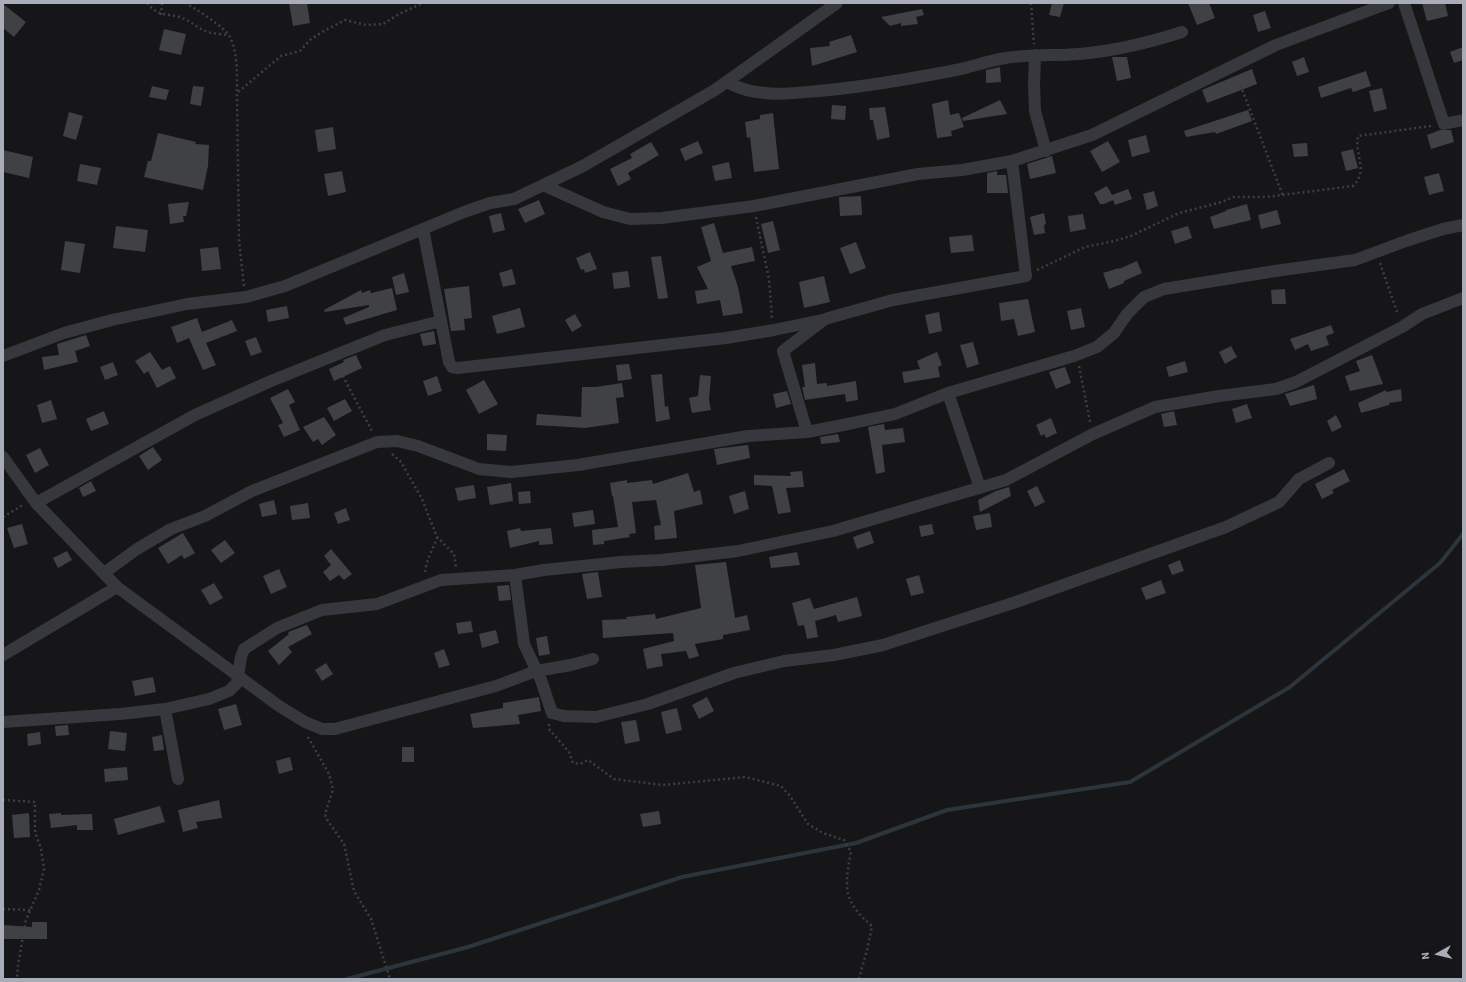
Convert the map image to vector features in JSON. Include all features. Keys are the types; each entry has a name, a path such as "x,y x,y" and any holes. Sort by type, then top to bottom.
{"street":[{"path":"3,356 64,333 112,320 187,304 246,297 284,286 490,203 514,199 583,166 705,97 837,3"},
{"path":"1404,3 1444,124 1463,120"},
{"path":"543,185 603,212 630,219 662,218 754,206 918,174 962,170 1012,161 1092,135 1232,65 1276,45 1384,4"},
{"path":"727,82 736,88 760,94 783,94 890,82 1001,59 1035,55 1078,54 1112,50 1149,42 1182,32"},
{"path":"1035,55 1035,111 1046,150"},
{"path":"423,229 449,362 452,367 458,368 726,338 825,319 893,300 1026,276 1012,161"},
{"path":"104,573 137,549 171,529 205,516 252,491 377,442 397,442 418,446 479,469 511,472 578,465 748,436 807,432 895,414 948,393 1074,356 1097,346 1114,333 1127,314 1144,297 1164,289 1355,260 1443,229 1463,225"},
{"path":"3,722 120,714 165,709 209,698 229,691 237,683 241,657 244,649 277,628 322,610 377,604 441,580 515,575 544,570 621,562 662,560 738,551 833,531 1006,480 1093,434 1155,407 1220,396 1276,389 1296,382 1402,327 1422,314 1463,298"},
{"path":"807,432 783,351 825,319"},
{"path":"36,502 195,415 332,356 385,335 441,321"},
{"path":"948,393 980,488"},
{"path":"3,457 36,502 117,588 293,715 322,730 335,729 489,688 536,671 571,665 593,659"},
{"path":"515,575 524,644 541,680 552,713 564,716 596,717 648,704 734,673 784,661 834,655 883,645 1016,602 1226,527 1279,502 1299,479 1329,463"},
{"path":"3,655 117,588"},
{"path":"165,709 178,779"}],"path":[{"path":"147,3 154,11 161,15 180,17 205,31 230,35"},
{"path":"161,15 162,3"},
{"path":"185,3 199,10 230,35 236,61 239,241 246,297"},
{"path":"237,93 281,56 300,51 310,40 345,20 366,25 382,24 423,3"},
{"path":"1031,3 1035,55"},
{"path":"1232,65 1283,196"},
{"path":"1026,276 1085,247 1114,242 1132,236 1179,213 1222,202 1233,197 1283,196 1353,186 1359,180 1362,173 1356,142 1358,136 1444,124"},
{"path":"754,206 769,279 770,304 774,330"},
{"path":"1378,252 1402,327"},
{"path":"332,356 377,442 401,462 422,499 437,537 454,554 458,578"},
{"path":"1074,356 1079,364 1093,434"},
{"path":"3,516 28,502 36,502"},
{"path":"424,586 425,566 437,537"},
{"path":"552,713 549,729 569,752 573,763 580,764 588,760 614,779 663,785 745,777 781,786 790,796 808,824 823,833 844,840 851,852 847,872 847,896 857,912 872,926 859,979"},
{"path":"306,734 329,774 334,789 325,814 344,844 354,891 371,919 390,979"},
{"path":"3,800 35,802 35,832 41,849 44,869 39,890 26,920 17,979"},
{"path":"3,909 31,910"}],"building":[{"path":"289,3 307,3 310,23 293,26"},
{"path":"1052,3 1064,3 1060,17 1049,15"},
{"path":"1188,3 1209,3 1215,18 1197,25"},
{"path":"1422,3 1445,3 1448,16 1427,21"},
{"path":"3,4 26,22 14,37 3,28"},
{"path":"922,9 924,15 916,17 918,24 901,26 901,23 890,26 881,17"},
{"path":"1265,11 1271,28 1258,32 1253,15"},
{"path":"164,29 186,34 181,55 159,50"},
{"path":"851,35 857,52 812,66 810,48 830,46 829,42"},
{"path":"1463,47 1463,60 1454,63 1450,52"},
{"path":"1112,57 1127,57 1131,78 1117,81"},
{"path":"1304,57 1309,72 1297,76 1292,62"},
{"path":"1000,67 1001,82 986,83 986,70"},
{"path":"1252,69 1257,84 1207,103 1202,90"},
{"path":"1366,71 1371,86 1353,92 1351,88 1321,98 1318,87"},
{"path":"152,86 169,90 166,100 149,97"},
{"path":"193,86 204,87 201,106 190,104"},
{"path":"1382,88 1387,109 1374,112 1369,91"},
{"path":"948,100 950,115 959,113 964,127 951,131 952,136 937,138 932,104"},
{"path":"1000,100 1007,114 963,121 962,118"},
{"path":"832,105 846,106 845,120 831,119"},
{"path":"885,107 890,137 877,140 873,120 870,120 869,108"},
{"path":"1248,110 1252,121 1216,134 1215,132 1186,137 1184,131"},
{"path":"69,112 83,116 76,140 63,136"},
{"path":"773,113 779,169 754,172 750,137 747,138 745,122 760,119 760,115"},
{"path":"333,127 336,149 318,152 315,130"},
{"path":"1440,130 1451,130 1454,142 1431,149 1427,135"},
{"path":"158,133 196,142 195,144 209,145 208,166 203,190 144,177 148,161 151,161"},
{"path":"1146,135 1150,152 1132,157 1128,140"},
{"path":"698,141 703,153 685,161 680,149"},
{"path":"1108,141 1120,162 1102,172 1090,151"},
{"path":"651,142 659,155 628,173 631,179 618,186 610,169 632,158 630,154"},
{"path":"1307,143 1308,156 1294,157 1292,144"},
{"path":"1353,149 1358,168 1346,171 1341,152"},
{"path":"3,150 33,157 29,178 3,172"},
{"path":"1052,156 1056,173 1030,179 1027,164"},
{"path":"729,162 732,178 715,181 712,166"},
{"path":"80,164 101,168 97,185 77,181"},
{"path":"342,171 346,192 328,196 324,174"},
{"path":"997,171 997,175 1006,175 1008,193 987,193 987,173"},
{"path":"1439,173 1444,191 1429,195 1424,177"},
{"path":"1107,186 1112,195 1128,189 1132,199 1115,205 1113,200 1100,204 1094,193"},
{"path":"1154,191 1158,206 1147,210 1143,194"},
{"path":"861,196 862,215 840,216 839,197"},
{"path":"539,200 545,214 525,223 518,209"},
{"path":"189,202 186,216 183,216 184,222 170,224 168,204"},
{"path":"1247,204 1251,220 1214,229 1210,217 1226,210"},
{"path":"1277,210 1281,224 1261,229 1258,215"},
{"path":"501,213 505,230 493,233 489,216"},
{"path":"1044,213 1046,224 1044,225 1045,233 1034,235 1030,217"},
{"path":"1083,214 1086,229 1070,232 1068,216"},
{"path":"773,221 780,250 768,253 761,224"},
{"path":"714,223 723,253 752,247 755,261 731,266 738,287 743,313 723,316 720,300 697,304 695,291 708,289 697,267 711,261 701,227"},
{"path":"116,226 148,230 145,252 113,248"},
{"path":"1188,226 1192,238 1175,244 1171,231"},
{"path":"972,235 974,251 951,253 949,237"},
{"path":"65,241 85,244 80,273 61,270"},
{"path":"856,242 866,268 850,274 840,248"},
{"path":"218,247 221,269 202,271 200,249"},
{"path":"590,252 597,269 585,273 584,269 581,270 576,258"},
{"path":"661,256 668,298 658,299 651,257"},
{"path":"1137,261 1142,273 1109,289 1103,273 1119,269"},
{"path":"512,269 516,284 503,287 499,273"},
{"path":"628,271 630,287 614,289 612,273"},
{"path":"404,273 409,292 396,295 392,277"},
{"path":"824,276 830,302 804,308 799,282"},
{"path":"469,286 472,318 464,319 465,330 451,331 444,289"},
{"path":"392,288 397,310 346,325 343,318 369,307 369,305 325,312 324,310 361,290 362,293 370,290 371,293"},
{"path":"1285,289 1286,304 1272,304 1271,290"},
{"path":"1028,299 1035,332 1018,336 1014,319 1001,321 999,303"},
{"path":"287,306 289,318 268,322 266,310"},
{"path":"520,308 525,327 497,334 492,316"},
{"path":"1081,308 1085,327 1071,330 1067,311"},
{"path":"939,312 942,331 929,334 925,315"},
{"path":"575,314 582,326 572,332 565,320"},
{"path":"197,318 202,332 232,320 237,331 206,343 216,365 203,370 189,338 177,343 171,327"},
{"path":"1331,325 1334,333 1326,336 1329,345 1311,351 1308,344 1295,350 1290,339"},
{"path":"434,331 436,344 423,346 420,334"},
{"path":"86,335 90,346 75,351 78,362 44,370 42,357 59,355 57,344"},
{"path":"256,337 262,352 251,356 245,341"},
{"path":"973,342 979,364 967,368 960,345"},
{"path":"1231,346 1237,357 1225,364 1219,352"},
{"path":"150,352 162,370 170,366 176,378 157,388 148,371 144,374 135,361"},
{"path":"937,352 942,365 938,367 940,377 904,383 902,372 920,369 917,361"},
{"path":"356,355 362,368 334,381 329,369 344,362 343,360"},
{"path":"1372,355 1383,384 1350,391 1345,376 1360,371 1356,361"},
{"path":"1185,361 1188,372 1169,377 1166,367"},
{"path":"113,362 118,375 105,380 100,367"},
{"path":"815,363 817,384 827,383 827,386 856,381 858,400 846,402 845,394 805,400 802,387 805,387 802,365"},
{"path":"629,364 632,379 618,381 616,365"},
{"path":"1065,367 1071,383 1056,389 1049,372"},
{"path":"662,374 665,407 668,406 670,419 656,422 651,375"},
{"path":"700,375 711,376 709,400 711,410 692,413 689,398 698,396"},
{"path":"437,376 442,391 428,396 423,381"},
{"path":"484,380 498,404 479,414 466,390"},
{"path":"622,383 624,397 616,398 619,423 585,428 536,425 537,414 581,417 582,387 596,387"},
{"path":"1314,385 1317,399 1290,406 1285,394"},
{"path":"288,389 295,402 289,405 300,430 284,437 278,425 283,423 270,398"},
{"path":"1401,389 1402,401 1389,403 1389,405 1361,413 1358,403 1386,390 1386,392"},
{"path":"787,391 791,404 776,408 773,394"},
{"path":"345,399 352,411 334,421 327,408"},
{"path":"51,400 57,419 42,423 37,405"},
{"path":"1247,404 1252,418 1236,423 1232,409"},
{"path":"104,411 109,424 91,431 86,419"},
{"path":"1174,411 1177,425 1164,427 1161,414"},
{"path":"1336,415 1342,427 1332,432 1327,421"},
{"path":"324,417 336,435 322,445 318,439 313,442 303,427"},
{"path":"1051,418 1057,433 1046,438 1044,434 1041,436 1036,425"},
{"path":"884,424 885,430 903,428 905,442 882,445 885,472 876,474 868,427"},
{"path":"487,434 507,435 506,451 487,450"},
{"path":"838,434 840,442 821,444 820,437"},
{"path":"748,445 750,458 717,465 714,449"},
{"path":"153,447 162,460 148,470 139,456"},
{"path":"40,448 49,465 35,473 26,455"},
{"path":"1344,469 1350,481 1332,490 1334,493 1322,499 1315,484"},
{"path":"802,471 804,487 786,488 791,512 778,514 772,486 754,485 754,475 791,476 790,472"},
{"path":"688,473 694,492 700,490 703,504 674,511 677,538 655,540 654,526 661,525 656,500 632,502 636,533 629,534 630,537 604,541 604,544 593,545 592,530 618,527 610,483 627,480 627,483 652,480 653,484"},
{"path":"91,481 96,491 83,497 79,488"},
{"path":"511,483 513,501 490,505 487,487"},
{"path":"474,485 476,498 458,501 455,488"},
{"path":"1037,486 1045,502 1035,507 1027,491"},
{"path":"1009,487 1011,496 980,512 978,500 996,491"},
{"path":"530,491 531,503 519,504 518,492"},
{"path":"745,491 749,509 734,514 729,496"},
{"path":"274,500 277,514 262,517 259,504"},
{"path":"308,503 310,518 292,520 290,506"},
{"path":"346,508 350,520 338,524 334,513"},
{"path":"593,510 595,524 574,527 572,513"},
{"path":"990,513 992,527 976,530 973,516"},
{"path":"22,524 28,544 14,548 7,528"},
{"path":"932,524 934,534 921,537 919,526"},
{"path":"520,528 521,531 551,528 553,544 539,545 539,541 510,548 507,531"},
{"path":"870,531 874,543 857,549 853,537"},
{"path":"183,533 195,553 184,559 182,555 168,564 158,548"},
{"path":"225,540 235,553 221,563 211,550"},
{"path":"331,549 352,574 344,580 339,575 330,581 323,572 331,565 324,556"},
{"path":"67,551 72,560 58,568 53,558"},
{"path":"797,552 800,565 771,568 769,557"},
{"path":"1180,560 1184,571 1172,575 1168,565"},
{"path":"726,562 735,618 747,615 750,630 723,635 723,639 695,644 699,656 689,659 686,651 661,654 663,666 647,669 643,649 674,641 673,633 603,638 602,620 627,619 626,617 655,614 656,619 701,608 695,565"},
{"path":"279,569 287,587 271,594 263,576"},
{"path":"598,572 602,597 587,599 582,574"},
{"path":"919,575 924,593 911,596 906,579"},
{"path":"1161,580 1166,593 1146,600 1141,588"},
{"path":"214,583 223,598 210,605 201,590"},
{"path":"509,585 511,600 499,601 497,586"},
{"path":"857,597 862,616 838,622 836,615 815,621 818,637 807,639 804,625 798,626 792,603 810,598 814,609"},
{"path":"471,621 473,632 458,634 456,623"},
{"path":"307,625 312,634 288,647 292,652 279,665 268,651 289,634 288,632"},
{"path":"496,630 499,643 482,648 479,634"},
{"path":"547,636 550,654 539,656 536,638"},
{"path":"444,649 450,665 439,668 434,653"},
{"path":"326,663 333,674 322,681 315,670"},
{"path":"153,677 156,692 135,696 132,681"},
{"path":"539,697 541,711 518,715 520,724 473,728 470,714 503,708 503,703"},
{"path":"707,697 714,711 699,719 692,705"},
{"path":"236,704 242,725 224,730 218,709"},
{"path":"677,708 682,730 666,734 661,712"},
{"path":"636,720 640,741 625,744 621,722"},
{"path":"68,725 69,735 56,736 55,726"},
{"path":"110,731 127,733 125,751 108,749"},
{"path":"40,732 41,744 28,746 27,734"},
{"path":"162,735 164,750 154,751 152,737"},
{"path":"402,747 414,747 414,762 402,762"},
{"path":"290,757 293,770 279,774 276,761"},
{"path":"127,767 128,780 105,782 104,769"},
{"path":"219,800 222,818 196,822 198,828 183,832 178,810"},
{"path":"160,806 165,822 118,835 114,819"},
{"path":"659,811 661,824 643,827 640,814"},
{"path":"29,813 30,837 14,838 12,815"},
{"path":"61,813 61,815 92,814 93,830 77,830 77,825 51,828 49,814"},
{"path":"32,922 47,922 47,939 3,939 3,925 32,927"}],"waterway":[{"path":"347,979 468,947 682,877 856,843 947,810 1130,782 1290,687 1440,563 1463,534"}]}
